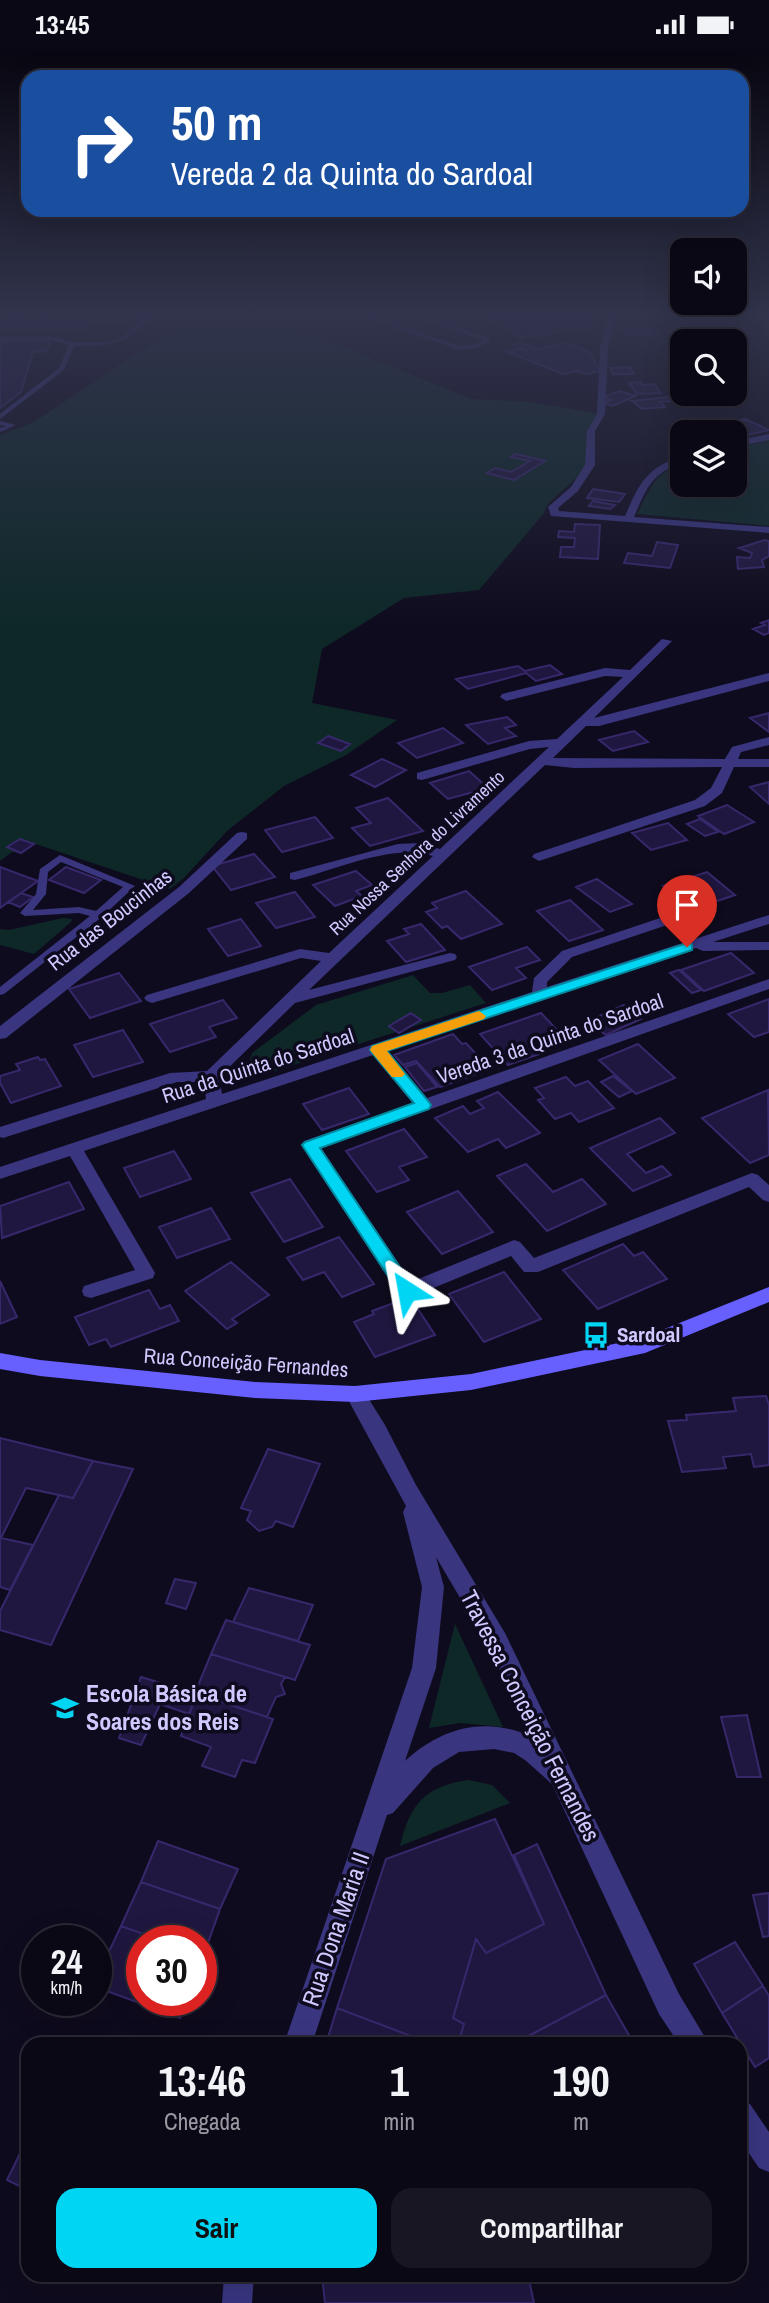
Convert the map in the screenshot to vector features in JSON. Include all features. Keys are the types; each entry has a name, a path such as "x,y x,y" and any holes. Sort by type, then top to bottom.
{"main road":[{"name":"Rua Conceição Fernandes","path":"0,1361 40,1368 255,1391 355,1394 471,1382 645,1345 769,1294"}],"street":[{"path":"599,418 591,431 590,465 575,489 553,507 554,514 769,530"},
{"path":"747,442 769,437"},
{"path":"629,518 648,476 670,464"},
{"name":"Rua Nossa Senhora do Livramento","path":"211,1076 332,958 545,761 581,722 666,641"},
{"path":"506,698 605,672 633,674"},
{"path":"581,722 599,722 769,677"},
{"path":"539,857 700,803 717,790 736,750 769,741"},
{"path":"422,776 529,745 561,743"},
{"path":"545,761 574,764 769,763"},
{"name":"Rua das Boucinhas","path":"0,1034 184,890 242,836"},
{"path":"295,876 398,848 418,847 444,855"},
{"path":"540,996 539,981 567,954 674,918"},
{"name":"Rua da Quinta do Sardoal","path":"0,1173 769,919"},
{"path":"687,947 769,946"},
{"path":"152,998 300,953 332,958"},
{"path":"289,999 450,957"},
{"name":"Vereda 3 da Quinta do Sardoal","path":"769,984 310,1145 407,1291 514,1247 531,1267 752,1179 769,1196"},
{"path":"377,1050 424,1105"},
{"path":"3,1132 176,1077 211,1076 215,1101"},
{"path":"74,1149 146,1273 92,1291"},
{"name":"Travessa Conceição Fernandes","path":"355,1394 497,1640 669,2004 690,2037"},
{"name":"Rua Dona Maria II","path":"300,2037 424,1668 433,1587 409,1491"},
{"name":"Rua Dona Maria II","path":"376,1815 408,1773 435,1749 478,1736 518,1743 562,1777"},
{"path":"747,2124 769,2158"},
{"path":"237,2303 238,2282"}],"lane":[{"path":"0,423 13,425 0,430"},
{"path":"0,992 98,915 130,886 60,858 43,870 41,894 25,913 79,910 98,915"}],"green space":[{"path":"40,418 599,418 591,431 590,465 548,504 544,513 479,590 404,598 322,649 312,703 397,720 346,755 284,786 227,831 184,878 170,889 21,839 8,847 21,853 12,852 0,861 0,435"},
{"path":"769,440 769,526 637,514 654,483 670,469 670,497 747,497 747,445"},
{"path":"63,918 72,919 34,954 0,945 0,929 9,930"},
{"path":"413,975 430,993 442,993 470,985 486,1003 275,1071 257,1070 249,1063 252,1053 316,1005"},
{"path":"455,1624 503,1727 460,1723 429,1728"},
{"path":"469,1780 492,1785 510,1803 400,1846 409,1819 422,1799 441,1787"}],"building":[{"path":"745,419 769,430 747,435 747,420 741,420"},
{"path":"516,454 545,461 514,480 487,473 495,468 511,472 530,461 511,457"},
{"path":"593,489 625,494 619,502 587,498"},
{"path":"593,501 615,505 610,509 589,506"},
{"path":"575,524 600,525 598,559 560,557 561,547 574,547 575,538 558,537 559,531 574,532"},
{"path":"769,541 769,556 762,560 764,567 738,569 737,557 750,558 752,553 739,548"},
{"path":"657,542 678,545 670,568 624,563 628,553 652,556"},
{"path":"769,620 769,633 764,635 753,629 765,625 761,623"},
{"path":"550,665 562,674 536,681 526,673 468,689 456,679 518,666 525,671"},
{"path":"769,713 769,732 750,718"},
{"path":"507,717 516,725 505,728 516,736 488,744 466,725"},
{"path":"443,728 463,743 417,758 398,743"},
{"path":"634,731 648,742 613,751 599,740"},
{"path":"328,736 350,744 341,751 318,743"},
{"path":"382,759 406,770 375,787 351,775"},
{"path":"469,771 488,788 448,799 430,783"},
{"path":"769,782 769,804 750,787"},
{"path":"388,798 423,831 370,846 352,828 371,823 356,808"},
{"path":"727,805 754,822 724,834 698,816"},
{"path":"315,817 333,838 282,852 265,830"},
{"path":"700,819 718,832 705,836 687,824"},
{"path":"668,823 687,840 651,850 632,833"},
{"path":"20,839 34,844 21,853 7,847"},
{"path":"254,854 275,877 231,890 212,866"},
{"path":"0,867 38,881 0,908"},
{"path":"66,867 101,880 84,893 49,880"},
{"path":"356,871 372,885 356,891 362,896 335,906 313,885"},
{"path":"707,872 735,895 690,910 663,886"},
{"path":"597,879 632,904 610,912 576,887"},
{"path":"466,891 502,924 461,939 447,926 442,928 426,912 437,908 432,903"},
{"path":"295,892 315,917 276,928 256,903"},
{"path":"21,893 33,897 20,907 8,902"},
{"path":"570,900 603,930 569,941 537,911"},
{"path":"241,919 261,946 228,956 208,929"},
{"path":"421,924 445,950 406,962 387,941 409,934 404,929"},
{"path":"527,947 540,960 516,968 526,978 492,990 469,967"},
{"path":"731,953 754,973 704,991 681,970"},
{"path":"679,970 701,990 692,993 670,973"},
{"path":"119,973 141,1001 90,1018 69,989"},
{"path":"769,999 769,1032 754,1037 728,1014"},
{"path":"223,1000 237,1018 209,1027 216,1037 170,1052 150,1024"},
{"path":"624,1005 641,1019 606,1035 588,1021"},
{"path":"411,1013 421,1020 399,1033 389,1026"},
{"path":"541,1013 558,1031 530,1041 542,1053 508,1065 480,1034"},
{"path":"123,1030 143,1062 93,1077 74,1045"},
{"path":"453,1034 462,1044 466,1043 490,1069 440,1087 416,1061 403,1065 394,1055"},
{"path":"638,1044 675,1078 636,1094 599,1060"},
{"path":"38,1057 40,1060 45,1059 61,1086 11,1103 0,1083 0,1076 20,1070 16,1064"},
{"path":"417,1063 437,1087 424,1091 405,1067"},
{"path":"613,1076 632,1091 619,1097 601,1082"},
{"path":"566,1077 575,1086 588,1081 614,1108 579,1122 571,1113 555,1119 538,1100 544,1098 535,1088"},
{"path":"349,1088 369,1114 322,1130 303,1104"},
{"path":"768,1090 769,1155 750,1163 702,1118"},
{"path":"498,1092 540,1133 506,1148 498,1139 468,1152 435,1118 463,1106 470,1114 484,1108 477,1101"},
{"path":"660,1118 675,1133 627,1154 646,1173 662,1166 671,1175 633,1191 590,1148"},
{"path":"404,1129 427,1157 399,1167 409,1180 377,1192 346,1151"},
{"path":"174,1151 191,1179 140,1197 124,1168"},
{"path":"526,1164 553,1192 582,1179 606,1204 547,1231 497,1176"},
{"path":"290,1179 323,1227 284,1242 251,1193"},
{"path":"69,1182 84,1209 2,1238 0,1206"},
{"path":"458,1191 493,1232 442,1254 407,1212"},
{"path":"211,1208 230,1239 177,1258 159,1227"},
{"path":"339,1237 374,1284 342,1297 324,1272 303,1280 287,1258"},
{"path":"623,1244 634,1256 643,1252 667,1279 598,1309 563,1270"},
{"path":"231,1262 269,1295 232,1319 237,1323 227,1329 185,1291"},
{"path":"504,1272 541,1319 484,1342 449,1294"},
{"path":"0,1281 17,1317 0,1324"},
{"path":"149,1290 160,1309 170,1305 179,1321 111,1347 106,1339 89,1345 75,1317"},
{"path":"410,1297 435,1335 375,1357 354,1322 374,1314 372,1311"},
{"path":"766,1396 769,1405 769,1465 754,1467 751,1454 723,1457 726,1468 682,1472 668,1421 687,1420 686,1415 736,1411 733,1398"},
{"path":"0,1438 93,1461 73,1498 26,1488 1,1538 33,1545 10,1590 0,1587"},
{"path":"268,1449 320,1464 293,1527 276,1521 272,1527 259,1531 247,1520 251,1511 241,1508"},
{"path":"93,1461 133,1469 51,1645 0,1630 0,1611 59,1495 73,1498"},
{"path":"175,1579 196,1583 186,1609 166,1603"},
{"path":"249,1588 313,1605 298,1641 233,1622"},
{"path":"226,1620 310,1645 295,1680 211,1654"},
{"path":"211,1654 285,1677 281,1684 285,1694 276,1697 267,1717 195,1693"},
{"path":"141,1677 197,1694 189,1714 160,1704 141,1745 119,1738"},
{"path":"197,1694 273,1719 255,1763 242,1760 235,1777 202,1766 211,1747 181,1736"},
{"path":"747,1715 761,1777 737,1777 721,1717"},
{"path":"495,1819 544,1924 486,1953 476,1939 453,2018 464,2024 460,2037 414,2037 337,2008 386,1859"},
{"path":"158,1841 238,1869 220,1909 141,1882"},
{"path":"537,1844 606,1995 526,2037 460,2037 464,2024 453,2018 476,1939 486,1953 544,1924 514,1855"},
{"path":"141,1882 220,1909 214,1925 121,1926"},
{"path":"769,1893 769,1936 763,1937 753,1895"},
{"path":"121,1926 126,1928 126,1998 112,1993 112,1945"},
{"path":"735,1942 763,1986 722,2013 694,1964"},
{"path":"763,1986 769,1996 769,2058 755,2067 747,2054 747,2037 737,2037 722,2013"},
{"path":"606,1995 630,2037 527,2037"},
{"path":"337,2008 414,2037 328,2037"},
{"path":"21,2151 21,2187 7,2180"},
{"path":"323,2282 530,2282 534,2303 325,2303"}],"slow traffic":[{"path":"397,1074 377,1050 479,1016"}],"place":[{"name":"Sardoal","path":"596,1335"},
{"name":"Escola Básica de Soares dos Reis","path":"65,1708"}],"route":[{"path":"407,1291 310,1145 424,1105 377,1050 687,947"}]}
